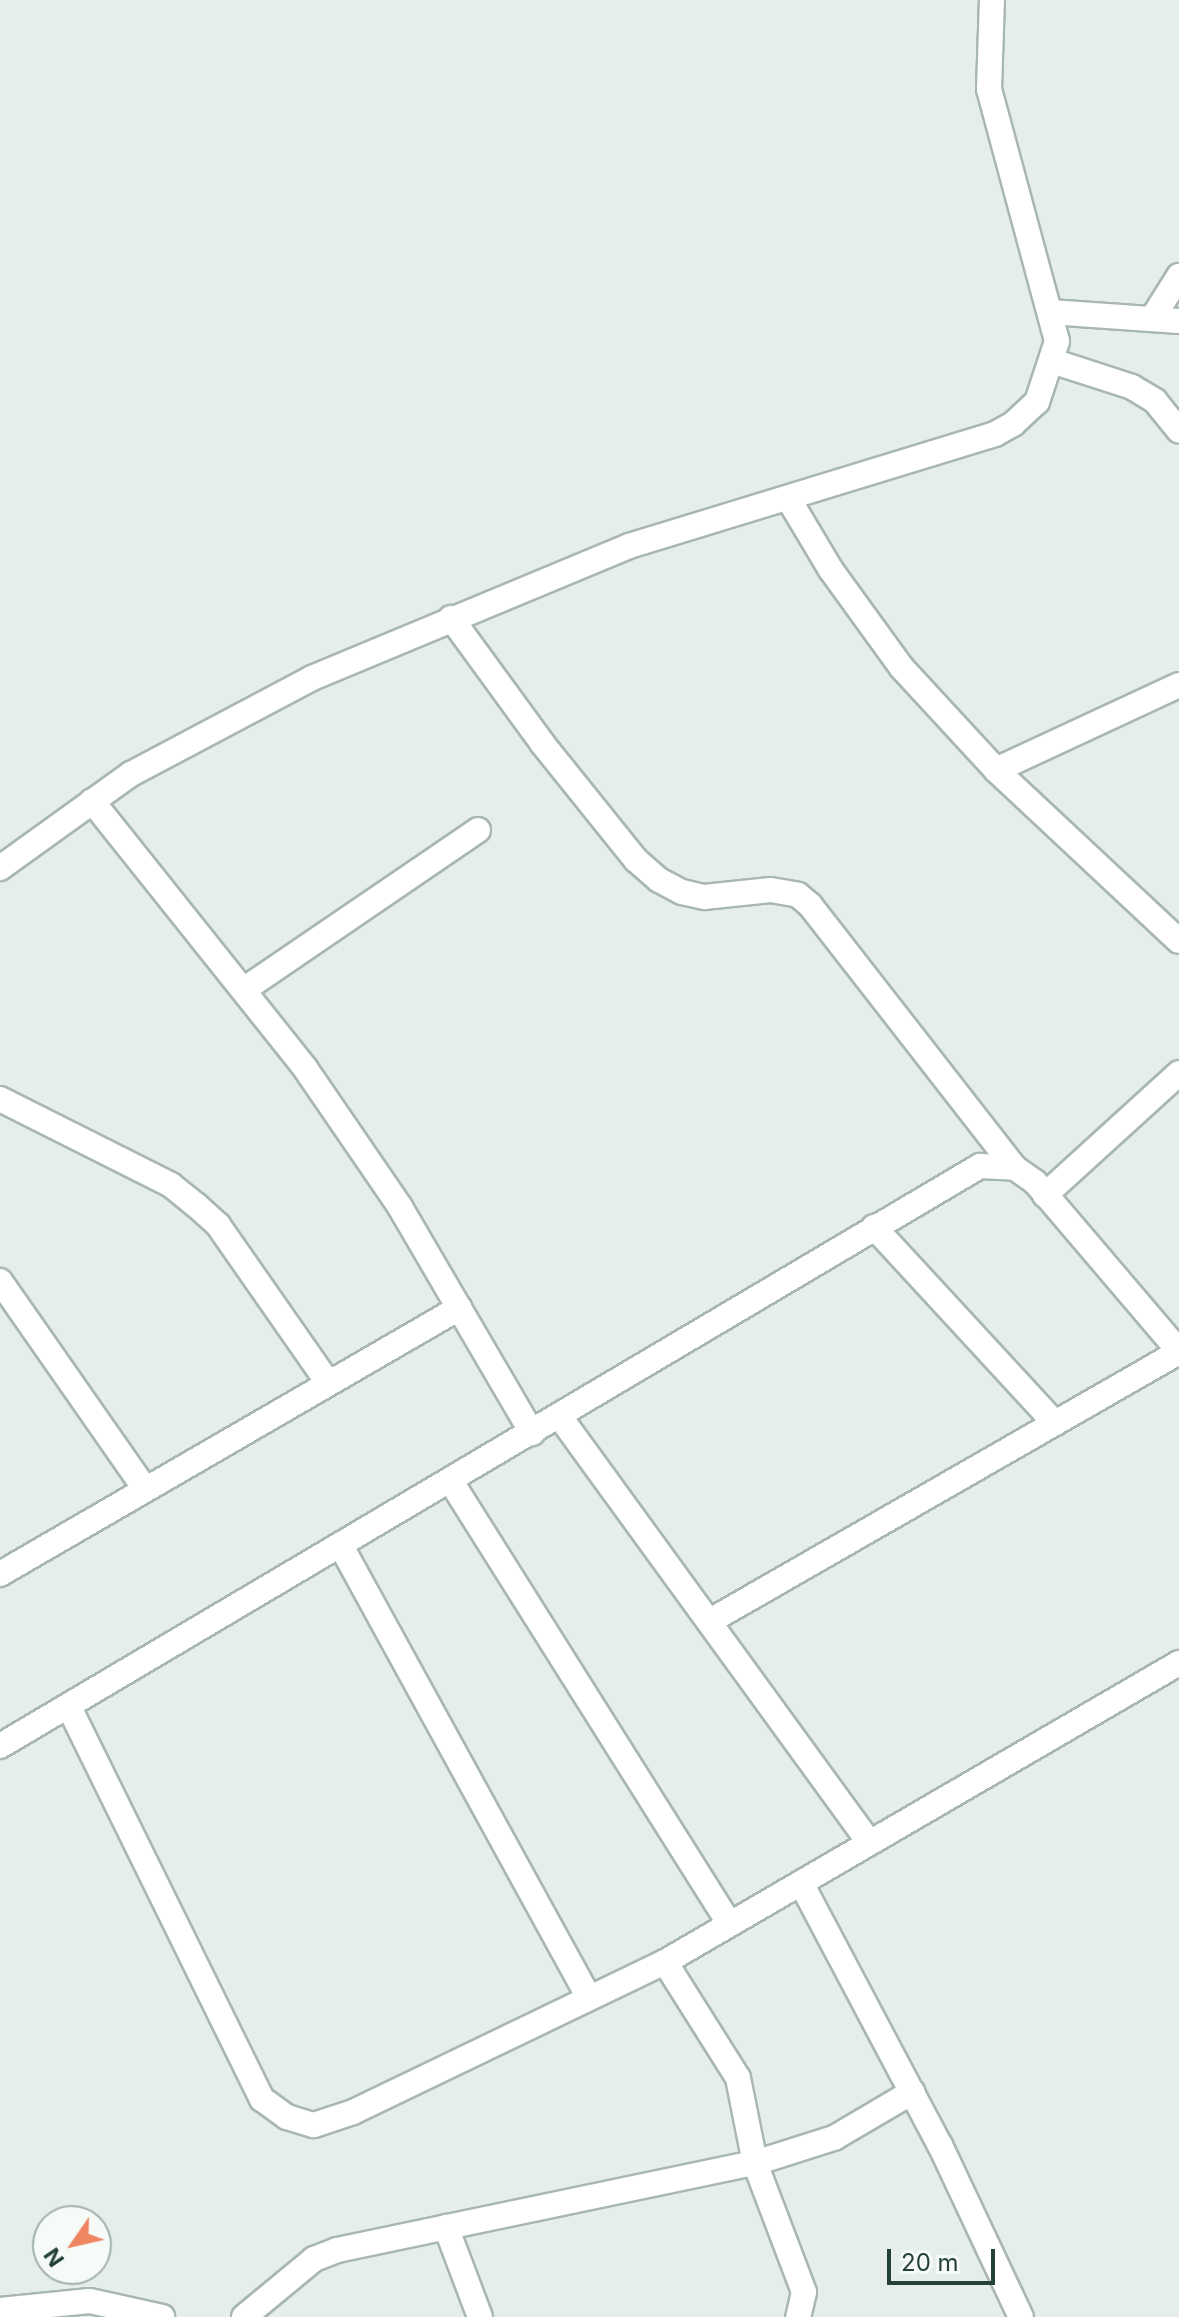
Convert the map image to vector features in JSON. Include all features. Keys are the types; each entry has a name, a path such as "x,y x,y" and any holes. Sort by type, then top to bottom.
{"street":[{"path":"0,868 131,774 312,678 629,546 995,434 1037,402 1057,341 989,89 992,0"},
{"path":"1152,319 1179,276"},
{"path":"1050,312 1179,321"},
{"path":"1052,361 1132,387 1155,401 1179,431"},
{"path":"788,498 831,570 902,668 996,770 1179,941"},
{"path":"451,618 617,837 659,880 704,897 771,890 798,895 810,905 1015,1168 1045,1195 1179,1351 710,1621"},
{"path":"996,770 1179,685"},
{"path":"92,801 245,989 384,1183 532,1433"},
{"path":"245,989 478,830"},
{"path":"1045,1195 1179,1073"},
{"path":"0,1099 171,1185 196,1205 218,1225 327,1381"},
{"path":"0,1746 980,1166 1015,1168"},
{"path":"874,1227 1055,1423"},
{"path":"0,1281 145,1489"},
{"path":"0,1574 327,1381 459,1308"},
{"path":"560,1417 869,1842"},
{"path":"450,1480 729,1923"},
{"path":"341,1546 588,1996"},
{"path":"69,1707 262,2099 287,2117 314,2125 353,2112 588,1996 665,1962 1179,1663"},
{"path":"801,1883 1007,2279 1021,2317"},
{"path":"665,1962 738,2078 755,2163 804,2292 798,2317"},
{"path":"244,2317 314,2259 446,2227 755,2163 834,2138 912,2092"},
{"path":"446,2227 480,2317"},
{"path":"0,2310 90,2301 162,2317"}]}
